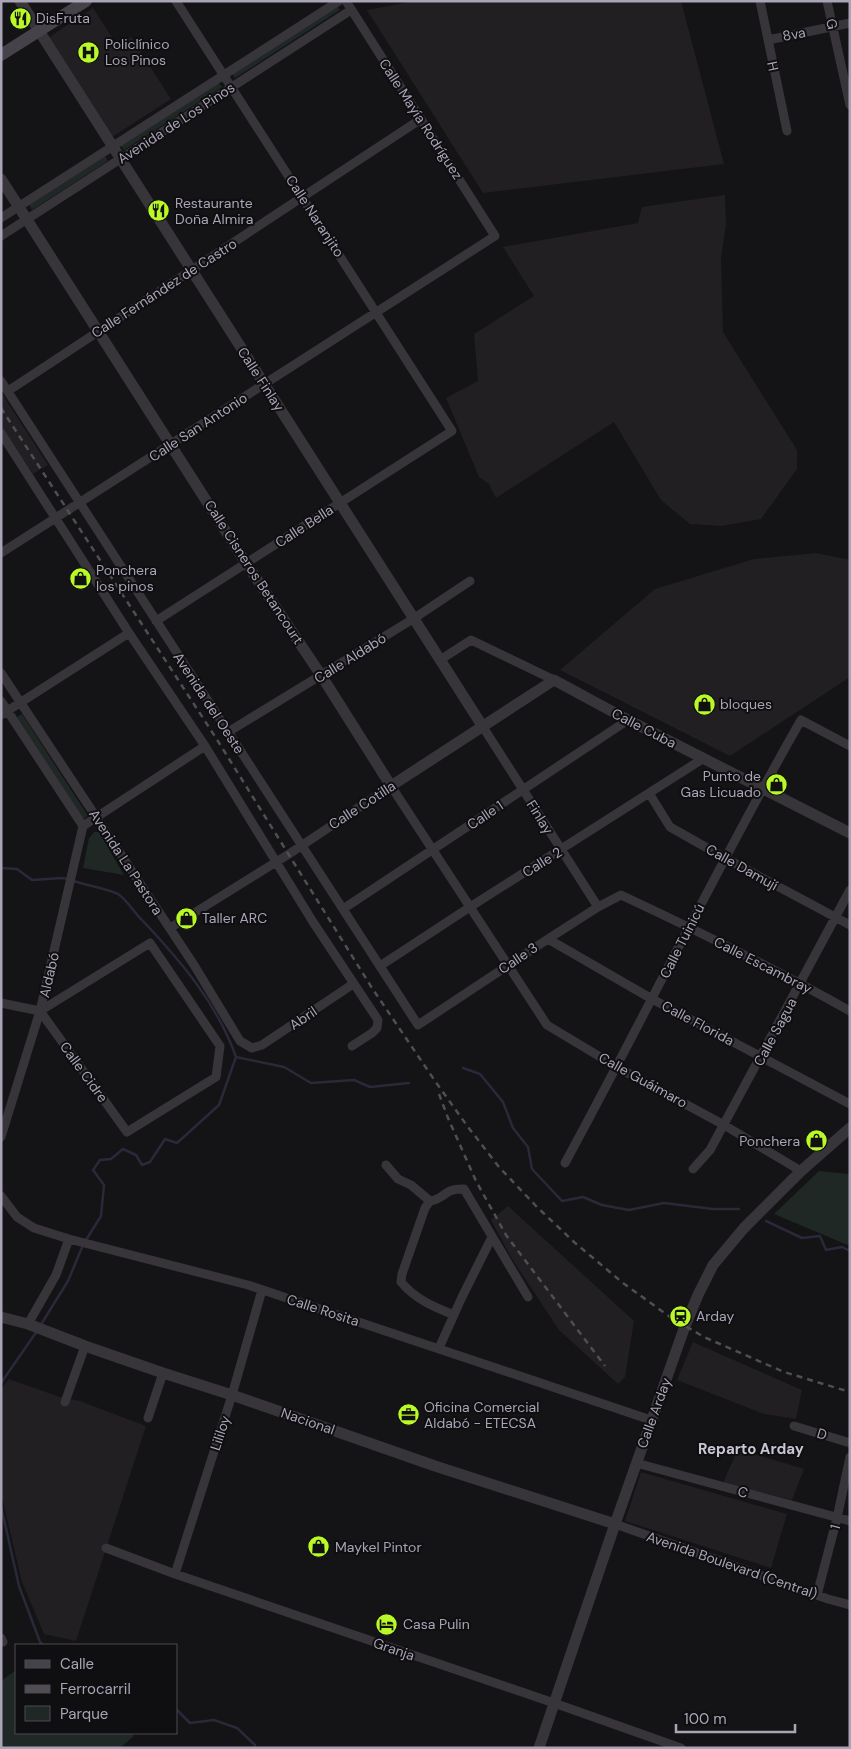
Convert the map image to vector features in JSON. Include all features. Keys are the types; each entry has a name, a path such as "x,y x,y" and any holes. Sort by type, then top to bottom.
{"main road":[{"path":"1,55 86,1"}],"street":[{"path":"20,1 39,31"},
{"name":"Calle Naranjito","path":"176,1 452,431"},
{"name":"Avenida de Los Pinos","path":"1,218 339,1"},
{"name":"Calle Mayía Rodríguez","path":"346,1 496,236"},
{"name":"H","path":"760,1 787,131"},
{"name":"G","path":"827,1 850,105"},
{"name":"Avenida de Los Pinos","path":"1,236 351,10"},
{"name":"8va","path":"768,40 850,23"},
{"name":"Calle Finlay","path":"39,31 483,726"},
{"name":"Calle Fernández de Castro","path":"8,391 421,119"},
{"name":"Calle Cisneros Betancourt","path":"1,178 246,563 508,966"},
{"name":"Calle San Antonio","path":"1,553 496,236"},
{"name":"Avenida del Oeste","path":"1,381 418,1025"},
{"name":"Calle Bella","path":"156,621 452,431"},
{"name":"Avenida del Oeste","path":"1,433 129,633 205,746 352,984 378,1020 377,1028 352,1046"},
{"name":"Calle Aldabó","path":"228,732 321,676 470,581"},
{"path":"4,713 129,633"},
{"name":"Calle Cuba","path":"440,660 471,640 554,680 628,720 850,833"},
{"name":"Avenida La Pastora","path":"1,673 170,928 240,1041 252,1048"},
{"name":"Calle Cotilla","path":"170,928 277,861 554,680"},
{"name":"Avenida La Pastora","path":"1,701 4,713 82,826"},
{"name":"Calle 1","path":"343,909 628,720"},
{"name":"Calle Tuinicú","path":"564,1164 617,1067 688,926 801,720 850,746"},
{"name":"Finlay","path":"483,726 598,907"},
{"path":"82,826 205,746"},
{"name":"Calle 2","path":"380,966 704,758"},
{"name":"Calle Damují","path":"649,793 670,827 850,925"},
{"name":"Aldabó","path":"1,1137 40,1012 82,826"},
{"name":"Calle Sagua","path":"693,1169 710,1150 850,890"},
{"name":"Calle 3","path":"418,1025 548,939 598,907 621,895"},
{"name":"Calle Escambray","path":"621,895 688,926 800,983 850,1011"},
{"name":"Calle Florida","path":"548,939 652,999 850,1104"},
{"name":"Calle Cidre","path":"150,943 220,1046 216,1077 127,1132 40,1012 150,943"},
{"name":"Calle Guáimaro","path":"508,966 547,1025 617,1067 724,1125 801,1171"},
{"name":"Abril","path":"252,1048 262,1045 352,984"},
{"path":"1,1003 40,1012"},
{"name":"Calle Arday","path":"539,1748 651,1420 698,1294 713,1265 744,1228 801,1171 850,1128"},
{"path":"386,1165 398,1179 411,1185 430,1201 436,1201 450,1190 464,1189 528,1297"},
{"name":"Calle Rosita","path":"1,1196 17,1217 34,1228 262,1290 651,1420"},
{"path":"430,1201 425,1208 402,1274 401,1282 406,1289 427,1304 454,1315"},
{"path":"439,1348 492,1237"},
{"path":"31,1325 74,1239"},
{"name":"Lililoy","path":"175,1574 232,1395 262,1290"},
{"name":"Nacional","path":"1,1317 31,1325 85,1346 435,1466 615,1524"},
{"path":"65,1402 85,1346"},
{"path":"148,1418 163,1373"},
{"name":"D","path":"794,1426 850,1442"},
{"name":"1","path":"817,1595 837,1518 850,1457"},
{"name":"C","path":"636,1463 850,1521"},
{"name":"Avenida Boulevard (Central)","path":"615,1524 850,1605"},
{"name":"Granja","path":"106,1548 175,1574 681,1748"}],"shaded area":[{"path":"415,1 681,1 724,164 483,193 367,10"},
{"path":"93,8 117,45 131,37 171,99 112,137 48,38"},
{"path":"725,195 726,224 721,258 723,332 797,450 797,469 761,519 722,526 690,524 661,500 614,422 496,498 489,484 479,477 446,398 478,381 474,334 534,296 503,247 638,223 642,207"},
{"path":"1,392 48,465 33,474 1,426"},
{"path":"816,553 850,560 850,677 730,756 560,670 655,589 754,559"},
{"path":"508,1206 634,1321 625,1377 618,1384 559,1330 512,1259 491,1220"},
{"path":"693,1342 802,1390 796,1419 764,1414 677,1380"},
{"path":"9,1379 60,1397 80,1401 146,1426 76,1641 44,1634 22,1582 1,1493 1,1389"},
{"path":"738,1449 804,1469 792,1500 723,1483"},
{"path":"641,1472 787,1514 771,1568 625,1521"}],"green space":[{"path":"337,6 340,10 235,78 232,74"},
{"path":"219,83 222,87 124,150 121,146"},
{"path":"105,156 108,161 32,210 29,205"},
{"path":"22,714 88,816 83,819 17,717"},
{"path":"94,832 99,832 124,875 83,868 89,838"},
{"path":"819,1171 850,1174 850,1246 774,1214"},
{"path":"15,1671 15,1734 133,1734 134,1736 120,1748 1,1748 1,1681"}],"waterway":[{"path":"1,868 17,869 32,880 68,879"},
{"path":"74,881 114,892 124,899 170,950 196,983 219,1018 236,1057 219,1105 177,1143 165,1139 150,1162 142,1165 136,1155 123,1149 111,1159 100,1160 93,1170 104,1185 101,1216 86,1240"},
{"path":"236,1057 284,1067 311,1083 354,1080 370,1087 409,1083"},
{"path":"463,1068 480,1074 503,1102 513,1128 528,1147 532,1169 562,1201 583,1197 602,1205 629,1210 664,1203 713,1209 739,1209"},
{"path":"766,1221 802,1238 820,1236 826,1250 842,1247 850,1251"},
{"path":"40,1326 68,1281 83,1245"},
{"path":"1,1383 37,1331"},
{"path":"1,1506 19,1586 42,1644"},
{"path":"178,1711 190,1723 214,1720 237,1728 255,1745 255,1748"}],"railway":[{"path":"1,408 216,738 372,988 435,1081 499,1167 574,1242 623,1283 670,1317 704,1337 784,1372 850,1392"},
{"path":"439,1094 476,1181 506,1235 605,1366"}],"place":[{"name":"DisFruta","path":"20,18"},
{"name":"Policlínico Los Pinos","path":"89,52"},
{"name":"Restaurante Doña Almira","path":"159,211"},
{"name":"Ponchera los pinos","path":"80,578"},
{"name":"bloques","path":"704,704"},
{"name":"Punto de Gas Licuado","path":"777,784"},
{"name":"Taller ARC","path":"186,918"},
{"name":"Ponchera","path":"816,1141"},
{"name":"Arday","path":"680,1316"},
{"name":"Oficina Comercial Aldabó - ETECSA","path":"408,1415"},
{"name":"Maykel Pintor","path":"319,1547"},
{"name":"Casa Pulin","path":"387,1624"}],"district":[{"name":"Reparto Arday","path":"751,1449"}]}
